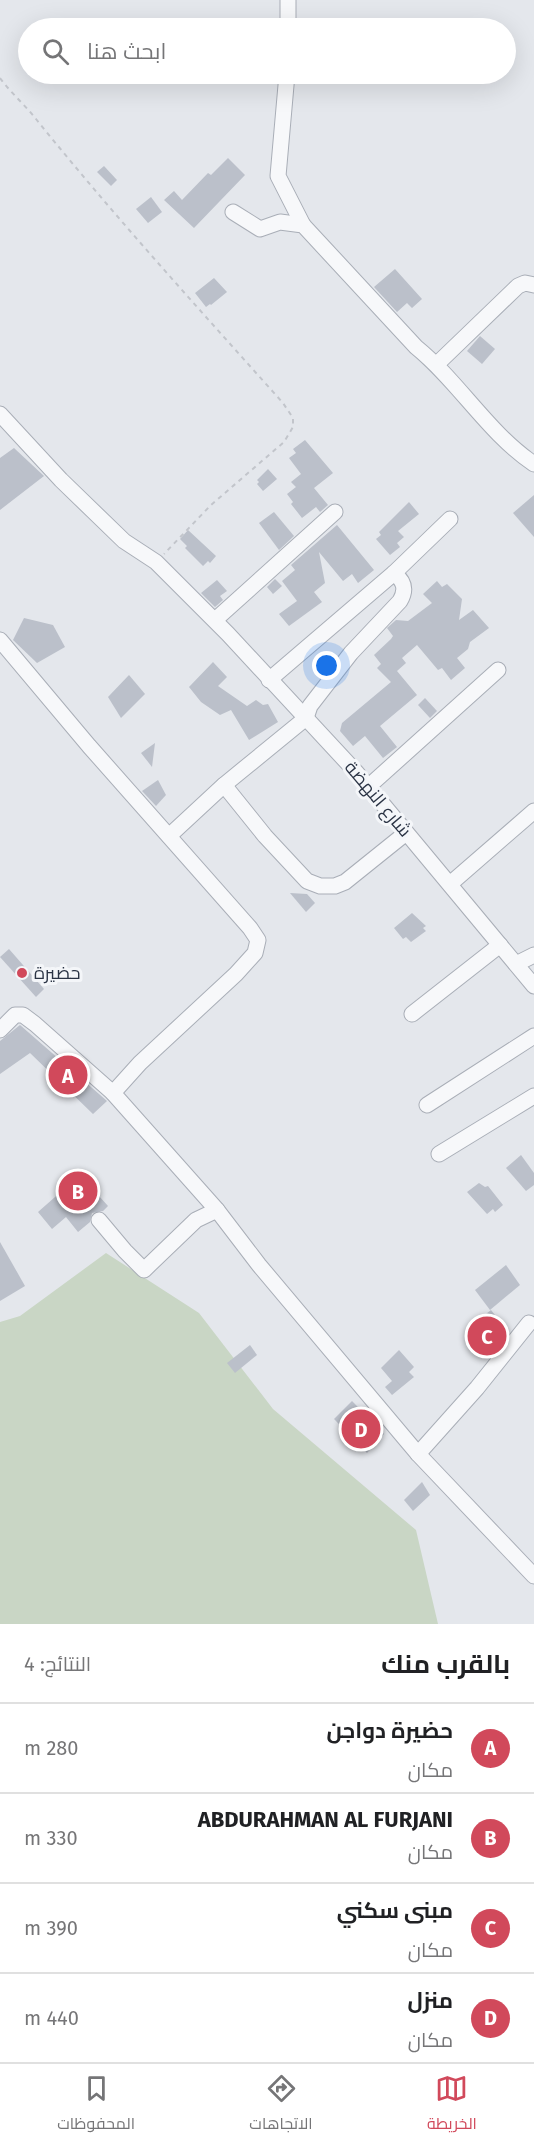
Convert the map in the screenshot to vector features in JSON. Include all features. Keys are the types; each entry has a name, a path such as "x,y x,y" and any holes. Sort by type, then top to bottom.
{"street":[{"path":"288,0 288,18"},
{"path":"286,84 278,176 303,225 416,347 437,364 515,451 534,464"},
{"path":"233,212 260,229 280,222 303,225"},
{"path":"437,364 518,286 525,283 534,285"},
{"name":"شارع النهضة","path":"0,414 61,480 124,541 156,562 215,620 368,787 534,986"},
{"path":"215,620 335,512"},
{"path":"269,680 394,573 450,519"},
{"path":"169,836 224,785 306,718 310,706 351,653 405,593 404,585 394,573"},
{"path":"0,640 258,940 255,953 236,974 140,1063 113,1093"},
{"path":"368,787 498,670"},
{"path":"224,785 265,836 307,881 320,886 335,886 345,882 406,833"},
{"path":"450,884 534,811"},
{"path":"412,1014 500,945"},
{"path":"516,964 534,955"},
{"path":"0,1030 15,1015 23,1015 113,1093 217,1210 259,1265 418,1454 534,1576"},
{"path":"427,1105 534,1036"},
{"path":"439,1154 534,1096"},
{"path":"99,1220 144,1270 196,1220 217,1210"},
{"path":"418,1454 477,1388 530,1323"}],"path":[{"path":"0,78 154,261 283,403 292,418 293,427 284,442 211,505 156,562"}],"green space":[{"path":"106,1253 199,1313 273,1409 416,1530 438,1624 0,1624 0,1322 20,1316"}],"building":[{"path":"228,158 245,175 194,228 164,200 174,191 182,200 208,173 211,175"},
{"path":"104,166 117,180 111,186 97,172"},
{"path":"151,197 162,212 148,223 136,209"},
{"path":"395,269 422,299 412,308 407,303 397,312 374,287"},
{"path":"214,278 227,292 206,307 195,293"},
{"path":"480,336 495,349 482,364 467,351"},
{"path":"305,440 333,473 314,488 328,505 320,512 316,507 302,518 291,504 293,502 287,494 296,487 291,482 301,474 289,458 296,453 293,449"},
{"path":"14,448 44,476 0,510 0,458"},
{"path":"268,469 277,479 263,491 257,484 259,482 257,480"},
{"path":"534,495 534,537 513,513"},
{"path":"409,502 419,514 398,531 404,537 397,543 400,547 390,555 376,539 381,535 379,532"},
{"path":"274,512 294,536 279,550 259,523"},
{"path":"337,525 374,570 358,583 352,574 343,581 319,552 325,583 314,592 322,602 289,626 279,614 297,601 282,581 295,570 291,565"},
{"path":"188,530 216,556 210,563 208,561 203,566 185,548 187,546 180,539"},
{"path":"275,579 282,586 273,594 267,587"},
{"path":"217,580 227,591 220,596 223,600 215,607 201,593"},
{"path":"437,581 442,587 447,584 462,599 459,620 473,610 489,628 470,642 468,649 457,658 465,668 451,680 442,668 438,670 417,645 402,658 406,663 397,671 417,695 380,726 397,747 383,758 365,736 353,746 340,731 342,723 391,682 377,668 381,664 374,655 393,636 387,628 396,620 408,621 432,603 423,594"},
{"path":"24,618 53,625 65,647 37,663 13,640"},
{"path":"213,662 227,677 218,686 247,706 256,700 263,705 268,704 278,722 249,740 231,710 220,715 201,702 189,687"},
{"path":"129,675 145,694 121,718 108,697"},
{"path":"425,698 437,711 430,718 418,705"},
{"path":"155,743 152,767 141,753"},
{"path":"158,780 166,795 156,806 142,791"},
{"path":"290,893 307,894 315,903 306,912"},
{"path":"412,913 426,926 423,928 426,931 411,942 406,937 403,939 394,928"},
{"name":"حضيرة","path":"9,949 44,989 36,997 0,957"},
{"path":"20,1025 107,1101 93,1114 30,1053 0,1074 0,1041"},
{"path":"521,1155 534,1173 534,1185 526,1191 506,1168"},
{"path":"80,1175 108,1206 103,1211 92,1213 90,1222 78,1232 66,1217 52,1229 38,1212"},
{"path":"479,1183 485,1187 488,1186 503,1205 495,1212 493,1209 487,1214 467,1192"},
{"path":"0,1242 25,1286 0,1301"},
{"path":"506,1265 520,1285 490,1310 475,1290"},
{"path":"491,1310 508,1332 489,1357 467,1329"},
{"path":"250,1345 257,1355 235,1373 227,1363"},
{"path":"399,1350 414,1367 409,1372 414,1377 392,1395 385,1387 392,1381 381,1368"},
{"path":"352,1401 384,1434 367,1453 334,1419"},
{"path":"422,1482 430,1495 413,1511 404,1500"}],"place":[{"name":"حضيرة","path":"22,973"},
{"name":"حضيرة دواجن","path":"68,1075"},
{"name":"ABDURAHMAN AL FURJANI","path":"78,1191"},
{"name":"مبنى سكني","path":"487,1336"},
{"name":"منزل","path":"361,1429"}]}
